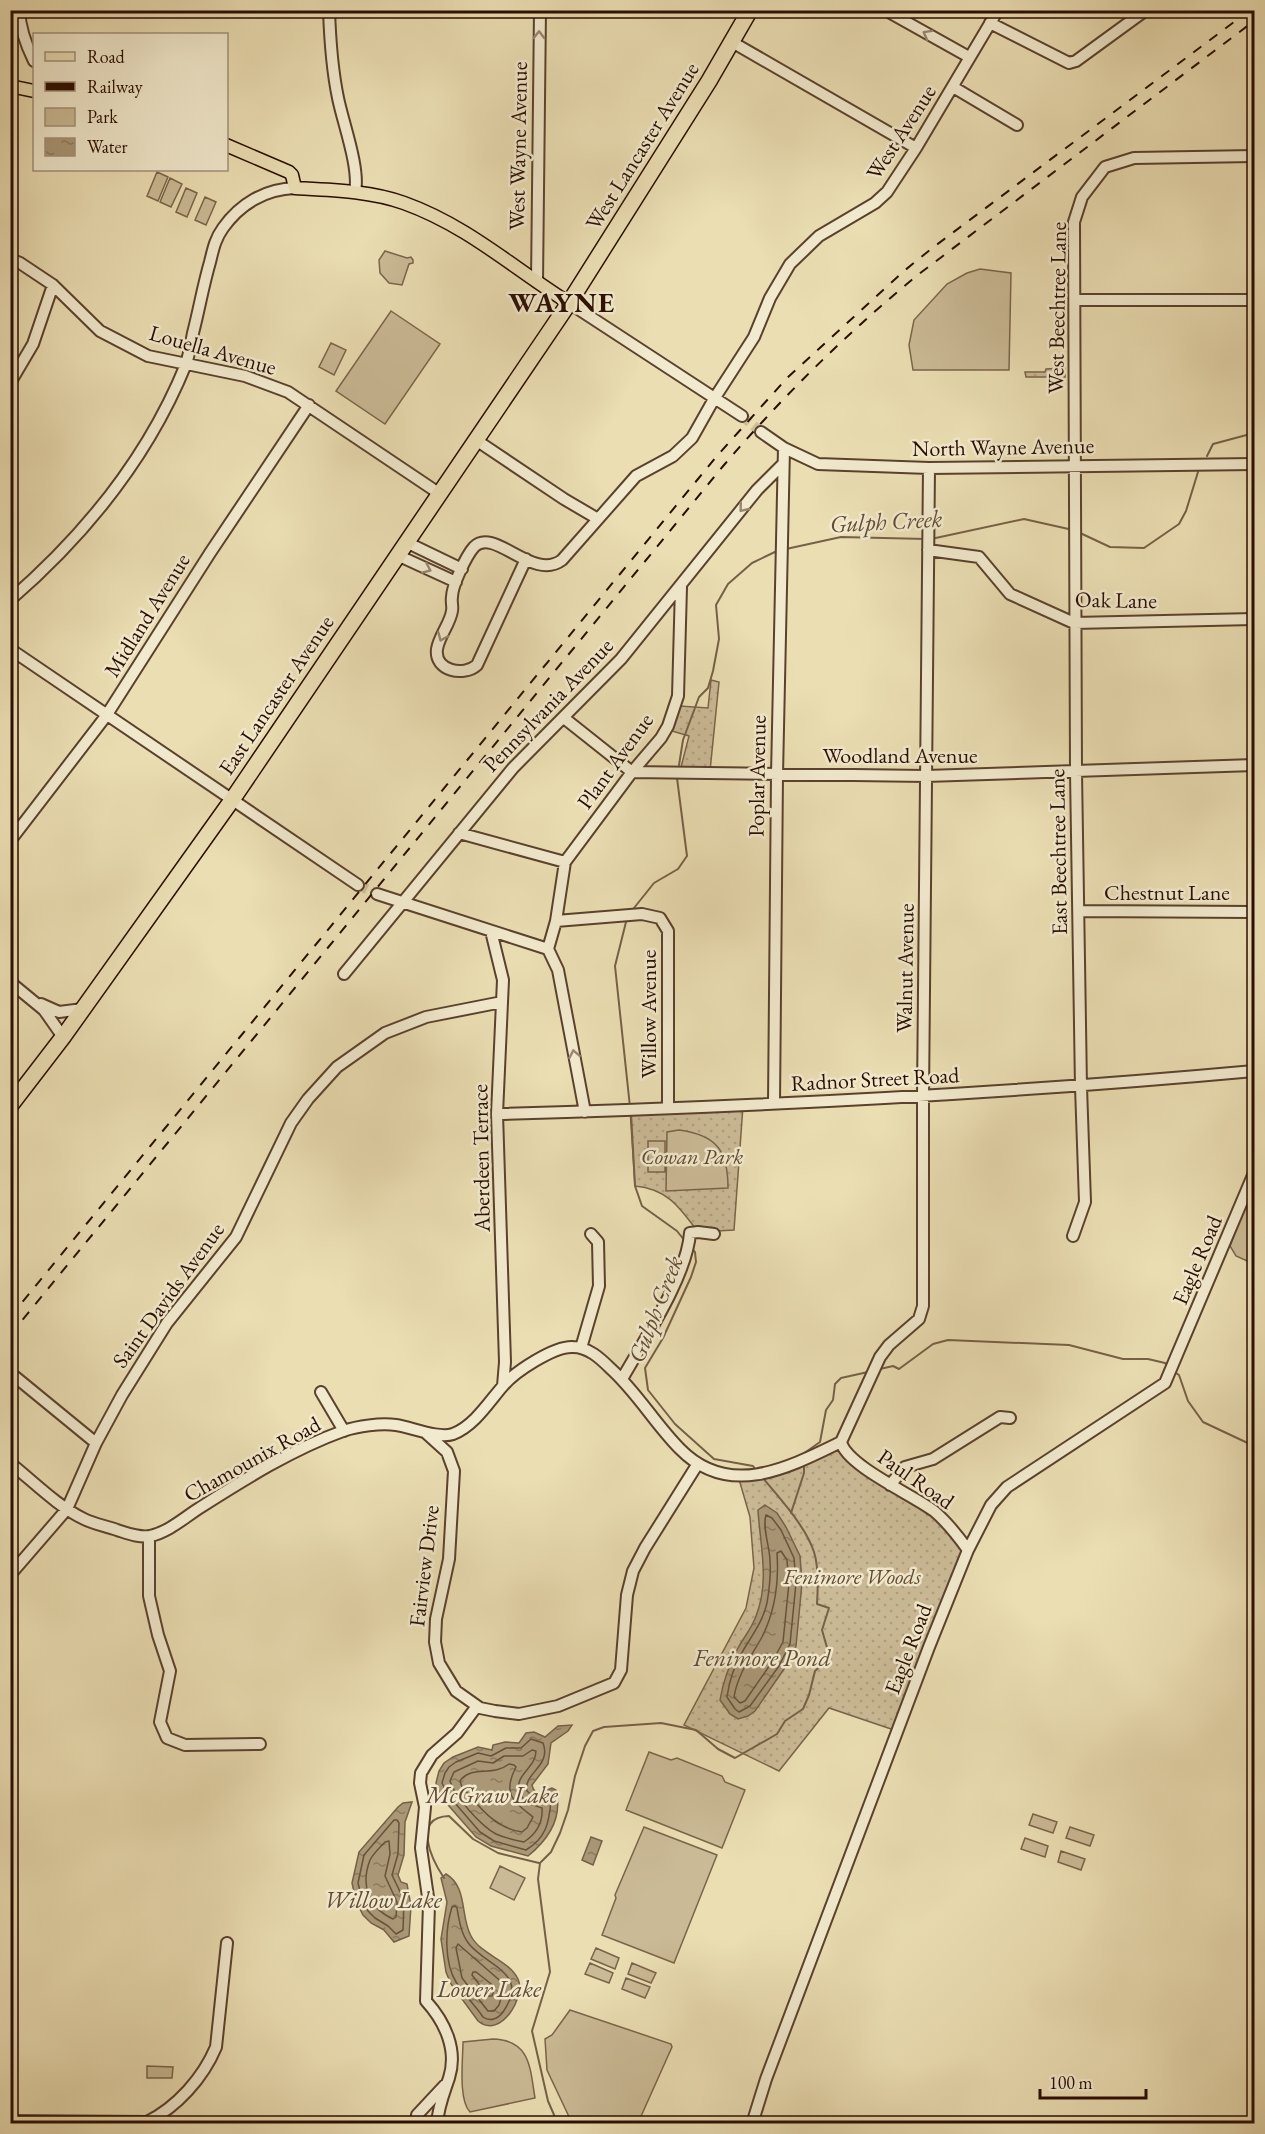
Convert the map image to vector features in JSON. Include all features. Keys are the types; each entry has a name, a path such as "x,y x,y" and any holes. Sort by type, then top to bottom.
{"highway":[{"name":"West Lancaster Avenue","path":"569,303 750,10"},
{"name":"East Lancaster Avenue","path":"10,1106 63,1037 232,800 569,303"}],"main road":[{"path":"10,86 33,91"},
{"path":"228,146 289,172 295,188 355,192 404,203 447,222 479,240 569,303"}],"street":[{"path":"19,10 24,37 33,59"},
{"path":"329,10 331,57 354,165 357,184 355,192"},
{"name":"West Wayne Avenue","path":"537,282 540,10"},
{"path":"885,10 969,57"},
{"name":"West Avenue","path":"526,559 544,566 555,565 562,560 636,476 673,456 685,446 696,433 714,399 754,337 770,298 790,264 819,236 875,203 897,178 998,10"},
{"path":"990,23 1069,63 1076,61 1146,10"},
{"path":"732,42 916,148"},
{"path":"953,87 1017,125"},
{"name":"West Beechtree Lane","path":"1075,465 1074,222 1082,197 1105,167 1134,158 1254,156"},
{"path":"10,600 49,566 90,522 118,487 155,428 186,363 217,237 229,220 255,198 274,190 295,188"},
{"name":"Louella Avenue","path":"10,260 20,263 53,285 100,331 148,356 251,378 288,392 440,494"},
{"path":"10,383 33,344 53,285"},
{"path":"1075,300 1254,300"},
{"path":"569,303 742,416"},
{"name":"Midland Avenue","path":"10,841 106,716 210,553 309,405"},
{"name":"North Wayne Avenue","path":"761,432 784,448 818,464 929,468 1254,464"},
{"path":"476,440 564,500 598,519"},
{"name":"Poplar Avenue","path":"774,1104 780,558 784,448"},
{"name":"Pennsylvania Avenue","path":"344,974 513,768 621,659 757,490 782,465"},
{"name":"East Beechtree Lane","path":"1073,1236 1086,1202 1081,1087 1078,911 1074,623 1075,465"},
{"name":"Walnut Avenue","path":"841,1442 880,1357 889,1345 919,1319 923,1306 922,1096 929,468"},
{"path":"484,542 526,559 480,660 472,669 459,673 443,665 438,658 437,651 453,611 452,596 462,569 474,548 484,542"},
{"path":"401,549 462,569"},
{"path":"401,549 456,582"},
{"name":"Oak Lane","path":"928,550 979,557 1010,594 1074,623 1254,619"},
{"name":"Plant Avenue","path":"548,948 556,921 565,862 668,726 678,696 681,587"},
{"path":"10,649 358,885"},
{"path":"564,718 632,772"},
{"name":"Woodland Avenue","path":"632,772 926,776 1254,765"},
{"path":"459,833 565,862"},
{"path":"377,894 548,948 558,970 585,1112"},
{"name":"Chestnut Lane","path":"1078,911 1254,912"},
{"name":"Willow Avenue","path":"556,921 642,914 660,918 668,931 668,1108"},
{"name":"Aberdeen Terrace","path":"491,931 502,980 497,1114 505,1362 503,1386"},
{"path":"10,982 52,1019 63,1037"},
{"path":"33,1000 59,1012 83,1009"},
{"name":"Saint Davids Avenue","path":"10,1575 67,1509 96,1443 122,1395 167,1323 236,1237 291,1123 308,1099 338,1067 385,1033 426,1017 502,1002"},
{"name":"Radnor Street Road","path":"497,1114 774,1104 1081,1087 1254,1071"},
{"name":"Eagle Road","path":"752,2124 770,2068 917,1678 968,1550 991,1505 1007,1487 1166,1383 1254,1173"},
{"path":"622,1378 681,1270 689,1246 690,1233 714,1234"},
{"path":"581,1348 599,1286 598,1242 591,1234"},
{"path":"452,1434 476,1418 503,1386 520,1372 557,1349 572,1346 590,1351 622,1378 679,1448 698,1466 722,1475 759,1474 793,1465 841,1442"},
{"path":"10,1376 13,1375 96,1443"},
{"path":"321,1392 344,1431"},
{"path":"890,1485 905,1467 933,1459 1000,1417 1010,1418"},
{"name":"Chamounix Road","path":"148,1536 172,1527 201,1507 294,1452 344,1431 367,1426 395,1425 426,1433 452,1434"},
{"path":"426,1433 447,1452"},
{"name":"Fairview Drive","path":"452,1434 447,1452 453,1471 449,1559 436,1619 435,1642 439,1663 454,1688 477,1706 495,1711 519,1714 558,1706 614,1683 621,1670 627,1595 633,1571 645,1548 698,1466"},
{"name":"Paul Road","path":"841,1442 842,1447 866,1468 934,1512 952,1529 968,1550"},
{"path":"10,1463 67,1509 86,1520 133,1535 148,1536 149,1596 158,1635 170,1671 160,1722 167,1738 185,1745 260,1744"},
{"path":"437,2124 437,2113 453,2058 440,2016 426,2001 429,1904 421,1848 425,1807 420,1783 421,1773 432,1755 457,1733 477,1706"},
{"path":"10,2121 147,2122 166,2112 200,2077 216,2048 227,1943"},
{"path":"416,2124 417,2115 447,2082"}],"green space":[{"path":"157,172 168,177 158,201 147,196"},
{"path":"170,178 182,184 171,207 160,202"},
{"path":"186,188 197,193 187,217 176,212"},
{"path":"205,197 216,202 206,225 195,220"},
{"path":"385,251 407,258 411,257 413,260 413,263 409,264 402,285 389,283 380,273 379,260"},
{"path":"980,269 1011,273 1009,370 913,370 909,345 914,320 947,284"},
{"path":"391,311 440,344 385,424 336,391"},
{"path":"331,343 346,350 334,375 319,367"},
{"path":"1065,368 1065,377 1026,377 1025,372 1045,372 1046,369"},
{"path":"711,680 719,682 710,771 680,771 689,736 672,731 680,706 708,708"},
{"name":"Cowan Park","path":"743,1106 734,1230 698,1232 672,1201 656,1191 635,1186 630,1109"},
{"path":"679,1130 703,1136 718,1147 726,1164 728,1188 666,1191 667,1132"},
{"path":"648,1141 665,1141 665,1172 648,1172"},
{"path":"1254,1180 1254,1264 1236,1256 1230,1246"},
{"name":"Fenimore Woods","path":"841,1442 866,1468 912,1497 968,1550 897,1731 829,1708 779,1771 684,1725 746,1608 754,1568 750,1517 738,1476 759,1474"},
{"path":"649,1752 671,1760 677,1758 722,1776 725,1782 745,1790 722,1848 626,1810"},
{"path":"1033,1814 1057,1822 1053,1833 1029,1825"},
{"path":"644,1827 717,1855 674,1963 602,1935 616,1898 615,1895"},
{"path":"1070,1827 1094,1835 1090,1846 1066,1838"},
{"path":"1025,1838 1048,1846 1045,1857 1021,1849"},
{"path":"1061,1851 1085,1859 1081,1870 1058,1862"},
{"path":"500,1866 525,1878 514,1900 490,1888"},
{"path":"596,1948 619,1958 615,1969 591,1959"},
{"path":"590,1963 613,1973 609,1983 585,1974"},
{"path":"632,1963 656,1973 651,1983 628,1974"},
{"path":"626,1978 650,1987 645,1998 622,1989"},
{"path":"570,2010 671,2044 672,2047 638,2123 573,2124 571,2121 547,2070 545,2039 552,2035"},
{"path":"493,2039 506,2041 522,2050 530,2067 535,2098 470,2112 466,2106 463,2089 463,2042"},
{"path":"147,2066 173,2067 172,2078 147,2078"}],"water":[{"name":"Fenimore Pond","path":"765,1505 777,1513 800,1556 802,1583 796,1646 784,1669 755,1711 738,1719 730,1714 720,1700 729,1667 752,1625 760,1603 763,1563 758,1510"},
{"name":"McGraw Lake","path":"572,1725 568,1731 551,1743 548,1764 532,1785 533,1789 538,1792 552,1788 556,1790 558,1810 548,1835 528,1856 491,1846 476,1837 442,1798 436,1783 439,1771 444,1763 453,1757 478,1747 492,1750 493,1745 505,1742 519,1743 526,1733 534,1732 545,1737 558,1726"},
{"name":"Willow Lake","path":"412,1802 405,1822 404,1855 398,1875 401,1882 407,1884 411,1906 409,1936 394,1942 384,1930 371,1923 363,1915 356,1901 352,1883 359,1852 398,1807 403,1803"},
{"path":"591,1837 602,1841 593,1865 582,1860"},
{"name":"Lower Lake","path":"446,1874 458,1886 471,1936 481,1948 514,1972 518,1979 520,1986 515,2005 503,2021 495,2025 487,2025 478,2021 451,1984 446,1972 441,1939 447,1902 441,1878"}],"waterway":[{"name":"Gulph Creek","path":"1207,456 1213,444 1254,433"},
{"name":"Gulph Creek","path":"1078,532 1110,547 1144,548 1179,524 1186,511 1198,472"},
{"name":"Gulph Creek","path":"931,539 1024,519 1073,530"},
{"name":"Gulph Creek","path":"786,549 841,537 926,539"},
{"name":"Gulph Creek","path":"679,765 683,740 699,697 708,688 713,671 719,639 716,605 728,584 752,563 777,551"},
{"name":"Gulph Creek","path":"634,908 654,883 678,869 687,856 677,778"},
{"name":"Gulph Creek","path":"626,922 615,966 630,1107"},
{"name":"Gulph Creek","path":"631,1113 635,1186 642,1206 677,1231 685,1241"},
{"name":"Gulph Creek","path":"691,1247 695,1252 696,1262 691,1277 663,1338 645,1368 648,1390 675,1424 714,1459 753,1466 757,1471"},
{"path":"880,1369 893,1366 899,1369 933,1344 948,1340 1069,1345 1123,1359 1148,1359 1165,1363 1169,1367"},
{"path":"1173,1371 1179,1375 1188,1401 1203,1422 1254,1446"},
{"path":"803,1456 820,1442 826,1410 833,1400 835,1384 841,1378 868,1372"},
{"path":"791,1513 804,1473 804,1465"},
{"name":"Gulph Creek","path":"558,2124 548,2101 532,2031 550,1972 538,1879 540,1863 551,1852 560,1833 568,1810 575,1776 585,1746 593,1731 604,1727 661,1723 696,1730 718,1749 735,1758 777,1734 785,1721 803,1709 815,1671 830,1658 822,1630 829,1608 817,1604 818,1584 814,1552 799,1523 762,1477"},
{"path":"444,1878 430,1851 428,1831 430,1824 437,1818 449,1816 473,1839 498,1853 539,1863"}],"tunnel":[{"path":"742,416 761,432"},
{"path":"358,885 377,894"}],"railway":[{"path":"10,1317 716,457 787,378 931,249 1250,10"},
{"path":"10,1335 724,465 770,414 842,341 919,274 1254,21"}],"district":[{"name":"WAYNE","path":"562,302"}]}
